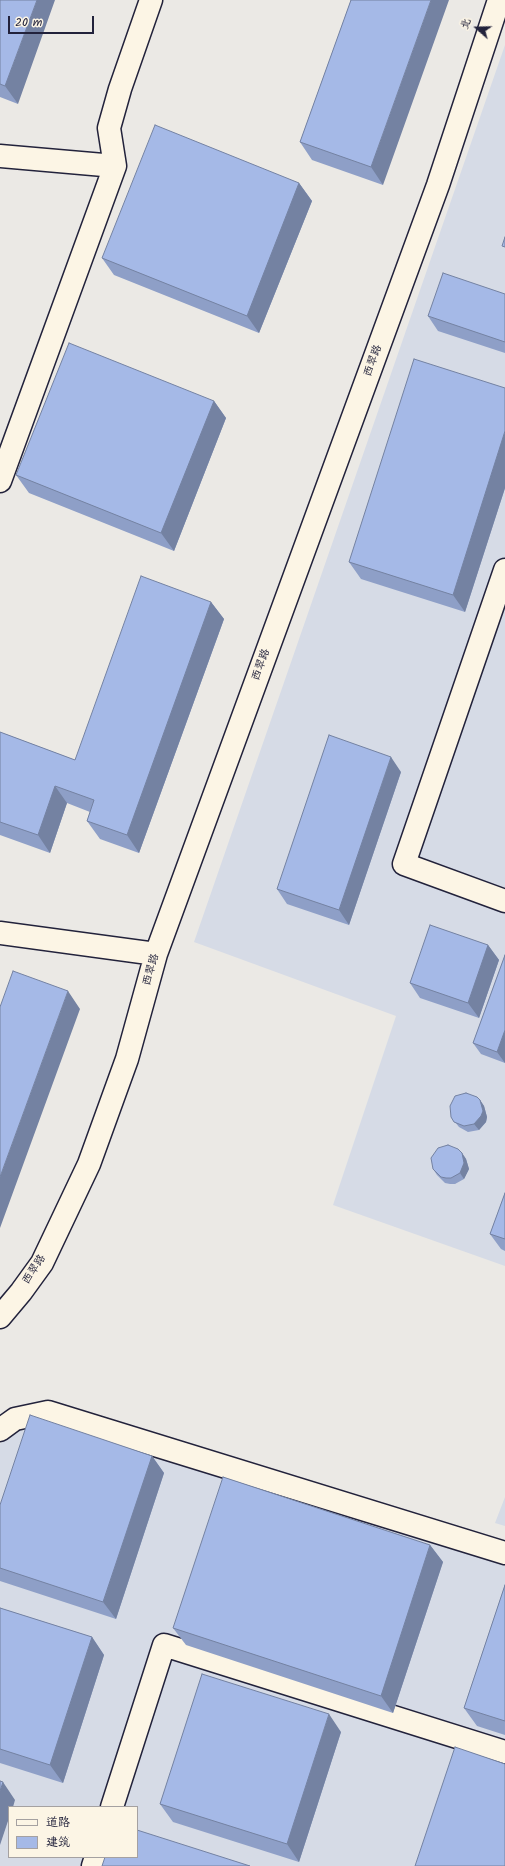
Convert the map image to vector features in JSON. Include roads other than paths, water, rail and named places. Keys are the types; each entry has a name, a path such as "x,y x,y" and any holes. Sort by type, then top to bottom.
{"street":[{"path":"0,481 115,166 108,128 151,0"},
{"name":"西翠路","path":"0,1316 42,1262 89,1164 127,1060 156,954 438,185 499,0"},
{"path":"0,156 115,166"},
{"path":"505,570 404,864 505,900"},
{"path":"0,933 156,954"},
{"path":"0,1430 15,1419 48,1412 505,1553"},
{"path":"112,1806 164,1645 505,1752"}]}
